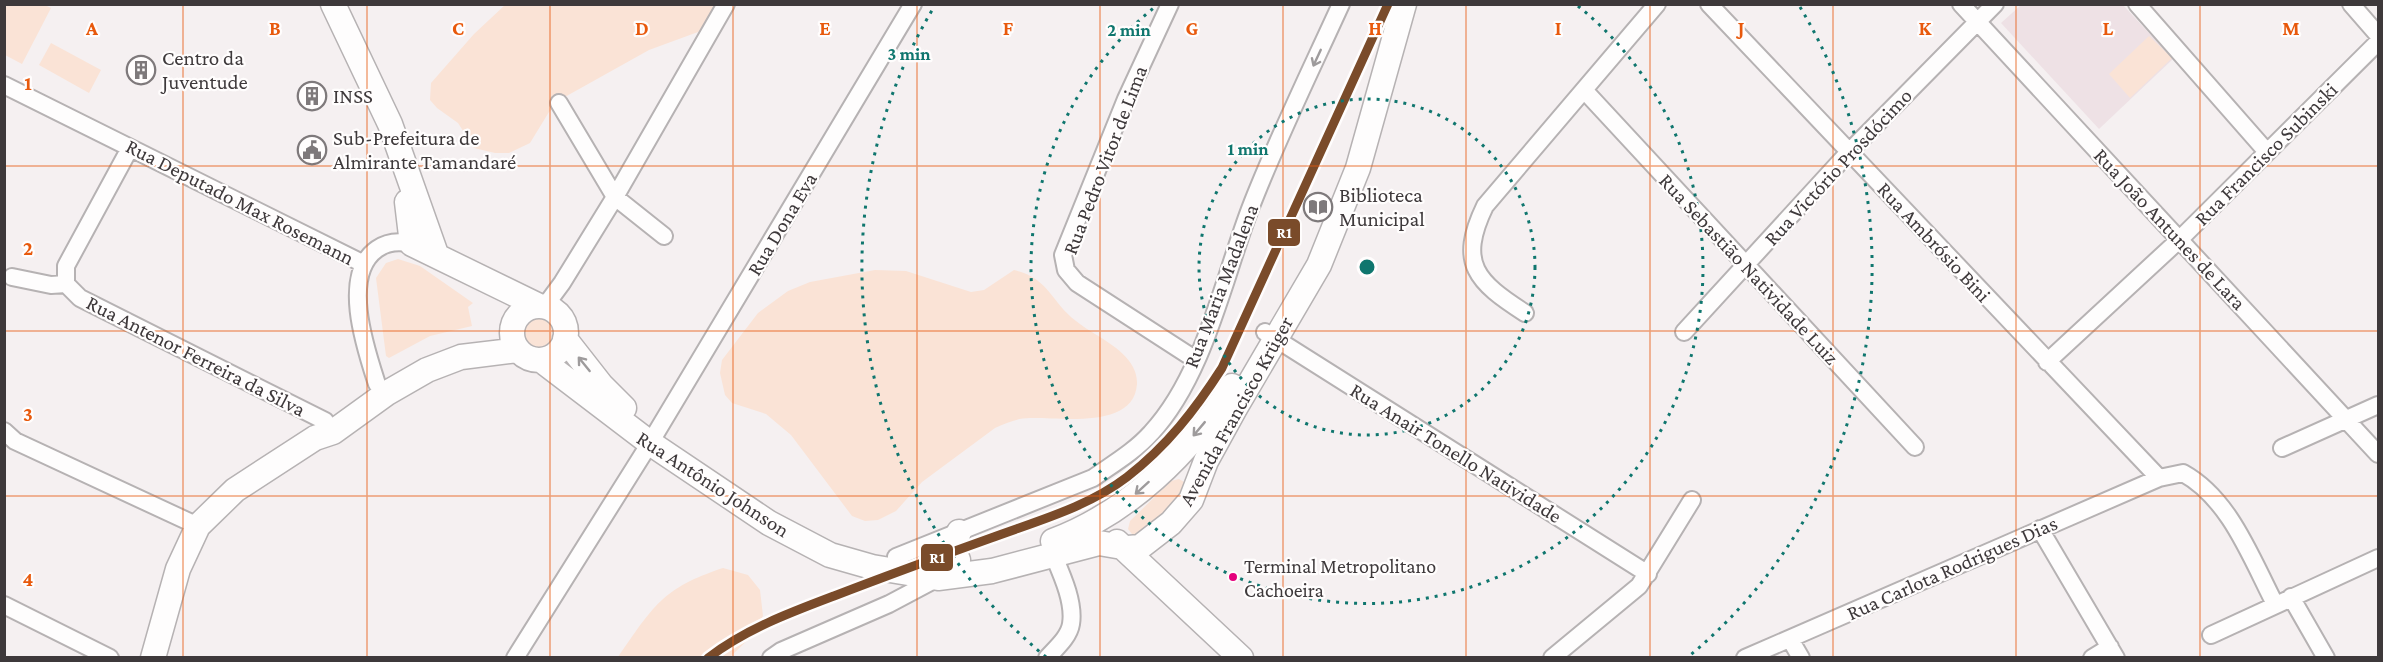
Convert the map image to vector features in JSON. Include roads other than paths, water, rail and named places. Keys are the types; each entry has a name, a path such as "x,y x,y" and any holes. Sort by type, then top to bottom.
{"main road":[{"path":"333,4 390,124 402,164 436,254"},
{"name":"Avenida Francisco Krüger","path":"903,563 987,558 1093,544 1131,545 1171,524 1191,500 1206,461 1308,259 1328,239 1358,168 1404,4"},
{"path":"402,164 412,244 436,254 492,285 553,309 564,322 565,339 556,353 541,360 532,359 515,334 492,285"},
{"path":"515,334 521,312 541,306"},
{"path":"324,430 377,384 422,359 458,346 515,334"},
{"path":"153,657 178,569 198,526 235,490 324,430 427,370 515,334"},
{"name":"Avenida Francisco Krüger","path":"903,563 938,578 992,571 1051,549 1114,511 1169,464 1222,401 1270,335"},
{"name":"Rua Antônio Johnson","path":"565,339 601,385 653,438"},
{"name":"Rua Antônio Johnson","path":"541,360 769,523 830,555 903,563"},
{"path":"1169,464 1187,468 1194,478 1195,489"},
{"path":"1114,511 1111,526 1131,545 1150,575 1241,657"},
{"path":"949,535 958,560"}],"street":[{"path":"541,306 562,284 615,198 726,4"},
{"name":"Rua Dona Eva","path":"515,657 653,438 913,4"},
{"name":"Rua Pedro Vitor de Lima","path":"1170,4 1126,99 1063,255 1066,270 1077,283 1196,360"},
{"name":"Rua Maria Madalena","path":"903,563 949,535 1094,478 1123,458 1151,433 1173,403 1196,360 1250,208 1341,4"},
{"path":"1525,313 1493,292 1474,267 1478,221 1485,206 1657,4"},
{"name":"Rua Ambrósio Bini","path":"1709,4 2159,478"},
{"name":"Rua João Antunes de Lara","path":"1961,4 2379,454"},
{"name":"Rua Victório Prosdócimo","path":"1684,332 1849,152 1995,4"},
{"path":"2137,4 2267,152"},
{"path":"2351,4 2379,35"},
{"name":"Rua Francisco Subinski","path":"2047,362 2180,239 2379,42"},
{"name":"Rua Deputado Max Rosemann","path":"4,85 364,264 357,279 358,292 365,348 377,384"},
{"name":"Rua Sebastião Natividade Luiz","path":"1584,90 1915,447"},
{"path":"559,103 615,198 664,236"},
{"name":"Rua Antenor Ferreira da Silva","path":"130,148 66,266 66,284 80,298 324,430"},
{"path":"364,264 371,254 382,246 394,242 412,244"},
{"path":"12,277 51,285 66,284"},
{"name":"Rua Anair Tonello Natividade","path":"1270,335 1648,574"},
{"path":"2282,448 2379,405"},
{"path":"4,431 15,441 198,526"},
{"name":"Rua Carlota Rodrigues Dias","path":"1745,657 2159,478 2184,472 2198,481 2219,502 2275,604"},
{"path":"1552,657 1639,586 1692,500"},
{"path":"2040,529 2113,652 2092,657"},
{"path":"1047,657 1062,642 1071,625 1071,606 1051,549"},
{"path":"2211,635 2379,558"},
{"path":"889,604 903,563"},
{"path":"771,657 889,604 938,578"},
{"path":"2291,597 2326,657"},
{"path":"4,605 110,657"},
{"path":"1790,639 1801,657"}],"place":[{"name":"Centro da Juventude","path":"141,70"},
{"name":"INSS","path":"312,96"},
{"name":"Sub-Prefeitura de Almirante Tamandaré","path":"312,150"},
{"name":"Biblioteca Municipal","path":"1318,207"},
{"name":"Terminal Metropolitano Cachoeira","path":"1233,577"}]}
